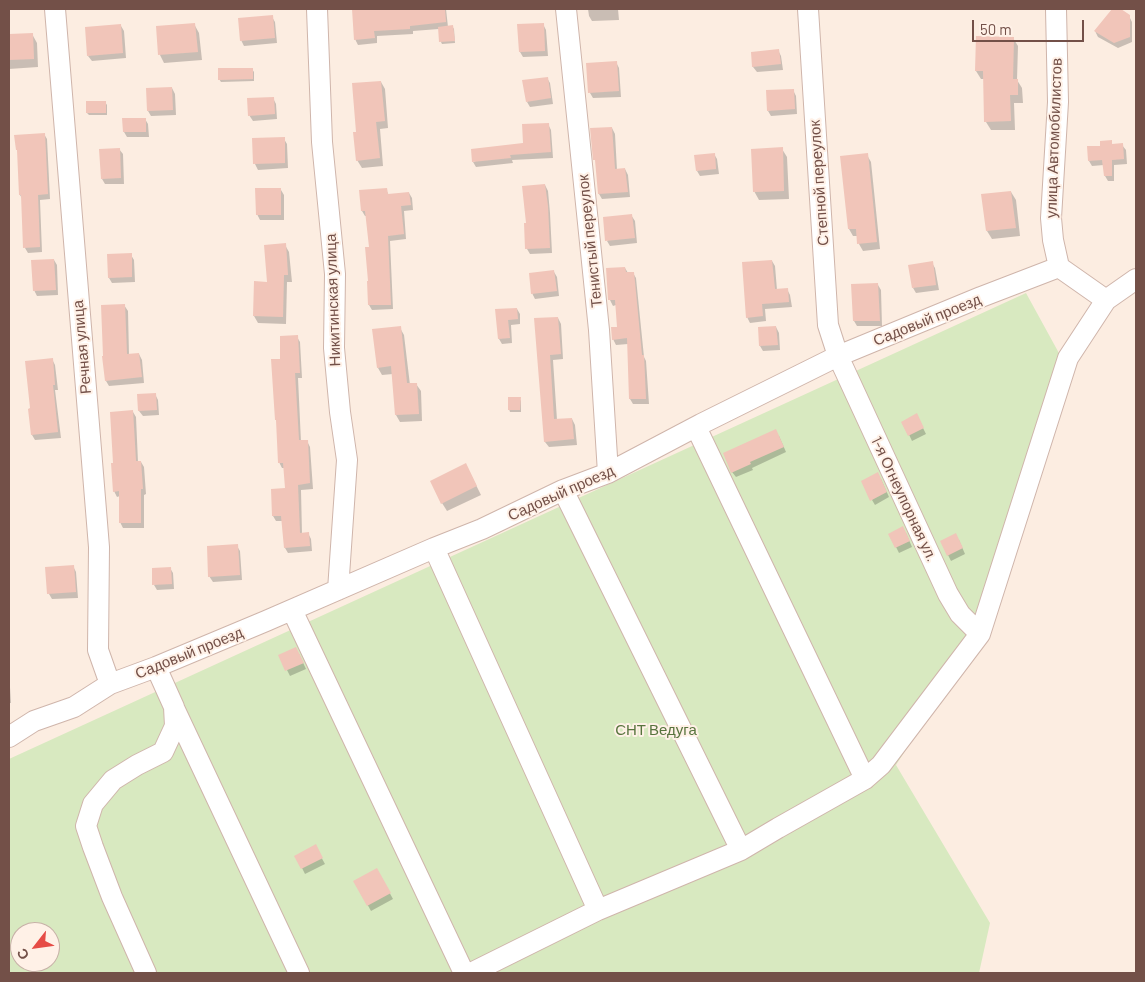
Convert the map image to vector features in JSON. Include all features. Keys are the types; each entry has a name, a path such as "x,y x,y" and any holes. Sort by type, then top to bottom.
{"street":[{"name":"Речная улица","path":"55,9 99,548 98,650 110,684"},
{"name":"Никитинская улица","path":"317,9 322,142 335,274 334,348 347,460 338,590"},
{"name":"Тенистый переулок","path":"566,9 598,320 608,473"},
{"name":"Степной переулок","path":"808,9 828,325 838,356"},
{"name":"улица Автомобилистов","path":"1056,9 1058,102 1051,218 1053,240 1059,267"},
{"name":"Садовый проезд","path":"9,737 34,721 74,706 110,684 156,667 292,610 482,529 563,490 608,473 838,356 980,297 1059,267"},
{"path":"1059,267 1106,300"},
{"path":"471,973 598,910 741,850 865,780 881,765 980,634 1068,358 1106,300 1136,279"},
{"name":"1-я Огнеупорная ул.","path":"838,356 948,594 960,614 980,634"},
{"path":"696,427 865,780"},
{"path":"563,490 741,850"},
{"path":"434,548 598,910"},
{"path":"292,610 464,973"},
{"path":"156,667 299,973"},
{"path":"146,973 112,897 86,826 93,804 113,780 163,752 175,726 174,707"}],"green space":[{"name":"СНТ Ведуга","path":"1026,293 1060,355 1000,604 896,765 990,923 979,973 9,973 9,759"}],"building":[{"path":"352,9 445,9 446,22 410,26 410,29 374,31 375,38 354,40"},
{"path":"1112,9 1121,9 1130,15 1130,37 1114,43 1094,31"},
{"path":"273,15 275,38 240,41 238,18"},
{"path":"195,23 198,52 158,55 156,26"},
{"path":"544,23 545,51 519,52 517,24"},
{"path":"121,24 123,53 87,56 85,27"},
{"path":"453,25 455,41 439,42 438,27"},
{"path":"33,33 34,59 9,60 9,34"},
{"path":"976,36 1014,37 1013,79 1018,79 1018,95 1010,95 1011,121 984,122 983,71 975,71"},
{"path":"779,49 781,64 752,67 751,52"},
{"path":"617,61 619,91 588,93 586,63"},
{"path":"218,68 253,68 253,79 218,80"},
{"path":"548,77 551,98 526,102 522,80"},
{"path":"381,81 385,121 376,122 380,158 356,161 353,132 356,132 352,83"},
{"path":"172,87 173,110 147,111 146,88"},
{"path":"794,89 795,109 767,111 766,90"},
{"path":"274,97 275,114 248,116 247,98"},
{"path":"86,101 106,101 106,113 86,113"},
{"path":"122,118 146,118 146,132 123,132"},
{"path":"549,123 551,152 510,155 511,158 472,162 471,149 523,143 522,124"},
{"path":"612,127 615,169 625,168 628,192 598,194 590,128"},
{"path":"45,133 48,194 38,195 40,247 23,248 21,195 19,195 17,150 14,135"},
{"path":"285,137 285,163 253,164 252,138"},
{"path":"1112,140 1112,144 1123,143 1124,159 1112,160 1112,176 1104,176 1102,160 1088,161 1087,146 1100,146 1100,141"},
{"path":"783,147 784,191 753,192 751,149"},
{"path":"120,148 121,178 101,179 99,149"},
{"path":"715,153 716,169 696,171 694,155"},
{"path":"868,153 877,242 857,244 856,229 848,229 840,156"},
{"path":"545,184 550,248 525,249 524,223 526,223 522,186"},
{"path":"255,188 281,188 281,215 256,215"},
{"path":"387,188 388,194 409,192 411,205 401,206 404,234 388,236 391,305 368,305 365,247 369,247 365,211 361,211 359,190"},
{"path":"1011,191 1016,228 986,231 981,194"},
{"path":"632,214 635,238 605,241 603,217"},
{"path":"286,243 288,275 284,275 283,317 253,316 254,281 267,282 264,245"},
{"path":"132,253 132,277 108,278 107,254"},
{"path":"54,259 56,290 33,291 31,260"},
{"path":"772,260 775,289 788,288 789,302 762,304 763,316 746,318 742,262"},
{"path":"933,261 936,285 912,288 908,265"},
{"path":"625,267 626,272 634,272 642,355 644,355 646,399 629,399 627,338 612,340 611,327 617,327 615,300 608,300 606,268"},
{"path":"554,270 557,291 531,294 529,273"},
{"path":"878,283 880,321 853,321 851,284"},
{"path":"125,304 127,354 139,353 142,377 105,381 102,356 101,305"},
{"path":"517,308 518,319 508,320 510,338 498,339 495,309"},
{"path":"558,317 561,354 550,355 554,419 572,418 574,439 544,442 534,318"},
{"path":"401,326 407,383 417,383 419,414 395,415 391,366 377,368 372,329"},
{"path":"776,326 778,345 759,346 758,327"},
{"path":"298,335 300,373 295,373 299,440 308,440 310,483 298,485 300,533 309,532 310,546 284,548 281,516 272,516 271,489 285,488 283,463 278,463 271,359 280,359 280,336"},
{"path":"53,358 55,385 53,385 58,432 31,435 25,361"},
{"path":"156,393 157,410 138,411 137,394"},
{"path":"508,397 521,397 520,410 508,410"},
{"path":"133,410 136,461 141,461 143,489 141,489 141,523 119,523 119,491 113,492 110,412"},
{"path":"917,413 924,428 908,436 901,422"},
{"path":"776,429 784,447 750,462 751,464 731,473 723,453"},
{"path":"466,463 477,486 441,504 430,481"},
{"path":"878,472 887,492 870,501 861,481"},
{"path":"903,526 910,541 895,548 888,534"},
{"path":"956,533 963,548 947,556 940,541"},
{"path":"238,544 240,575 208,577 207,546"},
{"path":"74,565 76,592 47,594 45,567"},
{"path":"171,567 172,584 152,585 152,568"},
{"path":"296,647 304,663 285,671 278,655"},
{"path":"316,844 323,858 301,869 294,856"},
{"path":"377,868 391,893 367,906 353,881"}]}
